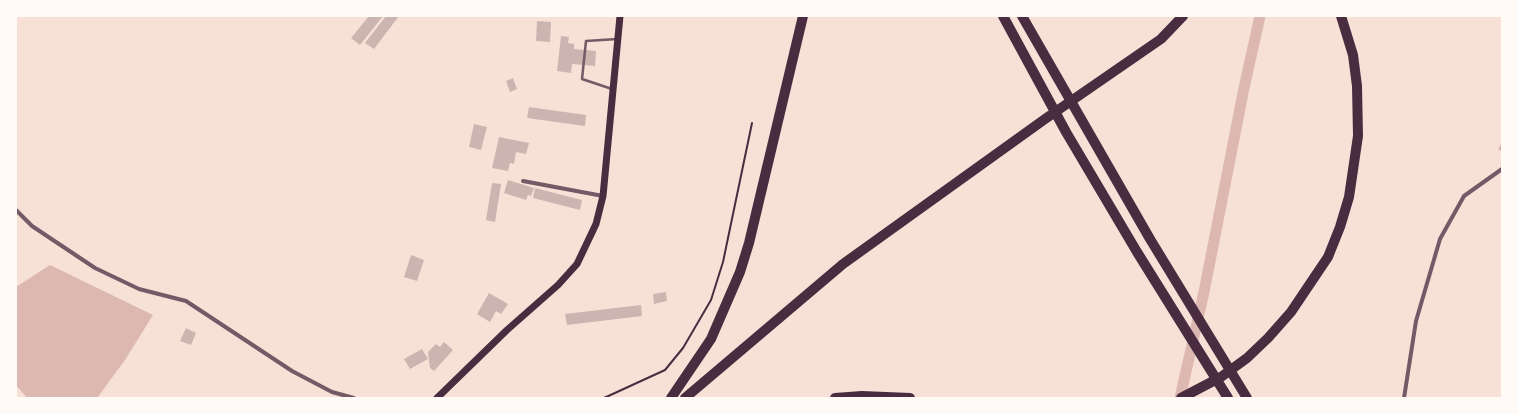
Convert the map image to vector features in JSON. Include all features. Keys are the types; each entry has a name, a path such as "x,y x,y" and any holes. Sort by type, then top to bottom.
{"highway":[{"path":"672,398 711,339 740,272 749,243 803,16"},
{"path":"1003,16 1066,132 1137,252 1228,398"},
{"path":"1022,16 1150,239 1247,398"},
{"path":"1027,16 1032,34"},
{"path":"685,398 842,264 1045,119 1161,39 1183,16"},
{"path":"1181,398 1220,378 1247,358 1268,338 1291,312 1312,283 1328,257 1340,227 1349,197 1355,162 1359,112 1353,55 1341,16"},
{"path":"835,398 862,396 910,398"}],"main road":[{"path":"438,398 507,330 558,285 577,264 596,224 603,196 620,16"}],"street":[{"path":"1404,398 1416,321 1440,239 1464,196 1502,169"},
{"path":"523,181 603,196"},
{"path":"16,210 32,226 95,268 138,289 186,301 292,371 332,392 354,398"}],"lane":[{"path":"613,90 582,79 586,41 618,39"}],"path":[{"path":"604,398 665,370 684,348 711,300 723,262 752,123"}],"shaded area":[{"path":"50,265 153,315 125,360 97,398 27,398 16,385 16,287"}],"building":[{"path":"369,16 383,16 360,45 351,38"},
{"path":"386,16 399,16 374,49 365,43"},
{"path":"537,21 551,22 550,42 536,41"},
{"path":"561,36 569,37 568,43 574,44 574,49 596,51 595,66 572,64 571,73 557,71"},
{"path":"513,78 517,89 510,92 506,81"},
{"path":"529,107 586,115 585,126 527,118"},
{"path":"474,124 487,127 481,150 469,147"},
{"path":"499,137 529,143 526,154 516,152 514,164 510,163 508,171 492,168"},
{"path":"508,180 534,188 531,196 528,195 526,200 504,193"},
{"path":"492,183 501,184 495,222 486,220"},
{"path":"535,188 582,200 580,210 533,198"},
{"path":"411,255 424,260 417,281 404,277"},
{"path":"666,292 667,301 654,304 653,294"},
{"path":"489,293 508,304 501,314 496,311 490,322 477,314"},
{"path":"641,305 642,316 567,325 565,314"},
{"path":"186,328 196,333 191,345 180,341"},
{"path":"444,342 453,350 434,371 430,368 428,352 436,344 440,347"},
{"path":"422,349 428,359 410,369 404,359"}],"waterway":[{"path":"1180,398 1204,292 1244,88 1260,16"},
{"path":"1500,149 1502,145"}]}
